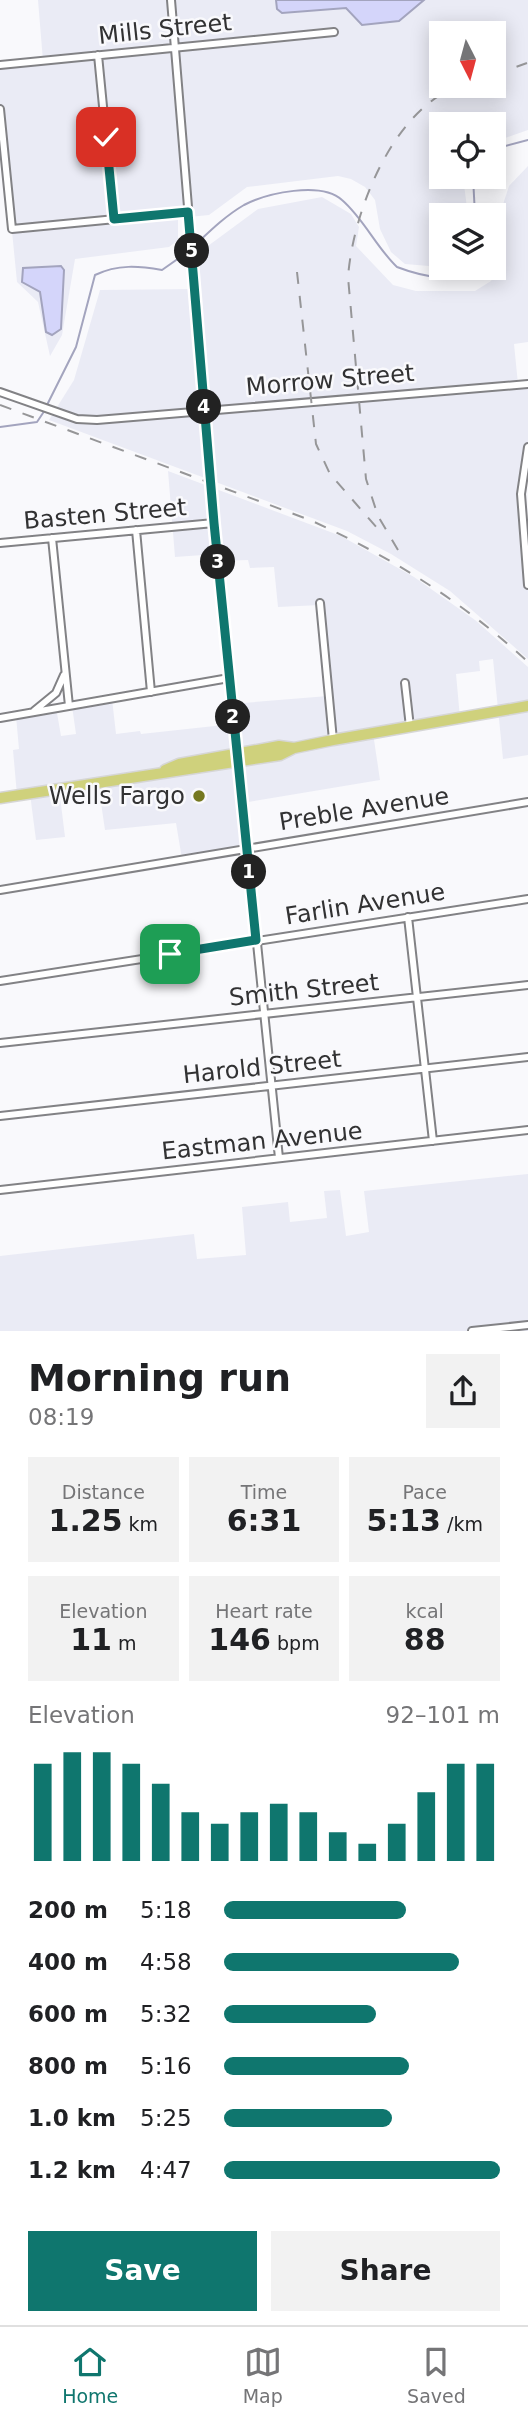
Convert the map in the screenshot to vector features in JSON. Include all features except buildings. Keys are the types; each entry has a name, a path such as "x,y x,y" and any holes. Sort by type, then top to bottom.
{"main road":[{"path":"0,798 165,771 178,764 236,758 279,746 294,748 528,706"}],"street":[{"path":"171,0 214,523 279,1158"},
{"name":"Mills Street","path":"0,65 334,32"},
{"path":"98,55 114,219"},
{"path":"0,109 12,229 188,212"},
{"name":"Morrow Street","path":"0,392 78,419 97,420 528,384"},
{"path":"528,447 521,494 528,585"},
{"name":"Basten Street","path":"0,543 214,523"},
{"path":"136,530 151,692"},
{"path":"52,538 69,706"},
{"path":"320,603 332,740"},
{"path":"28,713 56,693 65,666"},
{"path":"0,718 229,678"},
{"path":"405,683 410,727"},
{"name":"Preble Avenue","path":"0,890 528,802"},
{"name":"Farlin Avenue","path":"0,981 528,898"},
{"path":"408,917 433,1141"},
{"name":"Smith Street","path":"0,1044 528,985"},
{"name":"Harold Street","path":"0,1116 528,1057"},
{"name":"Eastman Avenue","path":"0,1190 528,1130"},
{"path":"472,1331 528,1325"}],"shaded area":[{"path":"38,0 528,0 528,130 506,138 506,112 429,112 429,189 465,189 466,203 429,203 429,266 405,264 391,252 380,229 375,200 365,187 351,179 338,176 247,187 209,215 189,217 188,212 178,213 178,240 169,247 75,259 62,335 50,356 38,302 17,282 0,109 0,65 43,61"},
{"path":"528,166 528,342 514,344 518,384 528,384 528,447 521,494 528,565 528,659 450,591 391,554 347,531 49,420 74,380 100,290 195,289 193,257 258,209 322,197 351,214 359,227 356,246 393,285 416,291 475,291 492,280 506,280 506,203 503,203 509,186"},
{"path":"168,471 341,536 414,577 475,620 528,667 528,755 503,759 493,659 479,661 480,671 456,674 460,718 373,733 380,780 242,803 246,849 182,859 176,823 105,830 98,782 59,788 65,837 36,840 30,794 17,795 13,750 19,749 16,716 52,709 57,713 61,736 76,734 72,706 112,699 116,734 140,731 141,734 233,724 231,704 328,696 320,605 278,607 274,567 250,568 248,560 218,561 217,554 175,557"},
{"path":"528,1174 528,1331 0,1331 0,1256 194,1234 197,1259 246,1255 242,1207 288,1202 290,1222 327,1218 324,1191 340,1190 346,1236 369,1232 364,1191"}],"water":[{"path":"276,0 424,0 399,21 362,25 346,8 282,13 277,9"},
{"path":"61,266 64,270 61,329 52,335 46,332 40,292 22,282 23,268"}],"waterway":[{"path":"506,146 528,140"},
{"path":"474,189 474,203"},
{"path":"193,247 244,205 280,193 321,191 342,200 397,267 429,276"},
{"path":"47,405 76,347 95,275 128,267 162,270 189,251"},
{"path":"0,427 37,422 45,410"}],"railway":[{"path":"506,71 527,63"},
{"path":"398,550 378,516 366,479 348,277 358,223 380,166 414,117 437,98"},
{"path":"297,272 316,444 330,474 378,529"},
{"path":"0,405 310,520 340,534 425,582 477,619 528,662"}],"place":[{"name":"Wells Fargo","path":"199,796"}],"route":[{"path":"106,137 114,219 188,212 214,523 256,940 170,954"}]}
